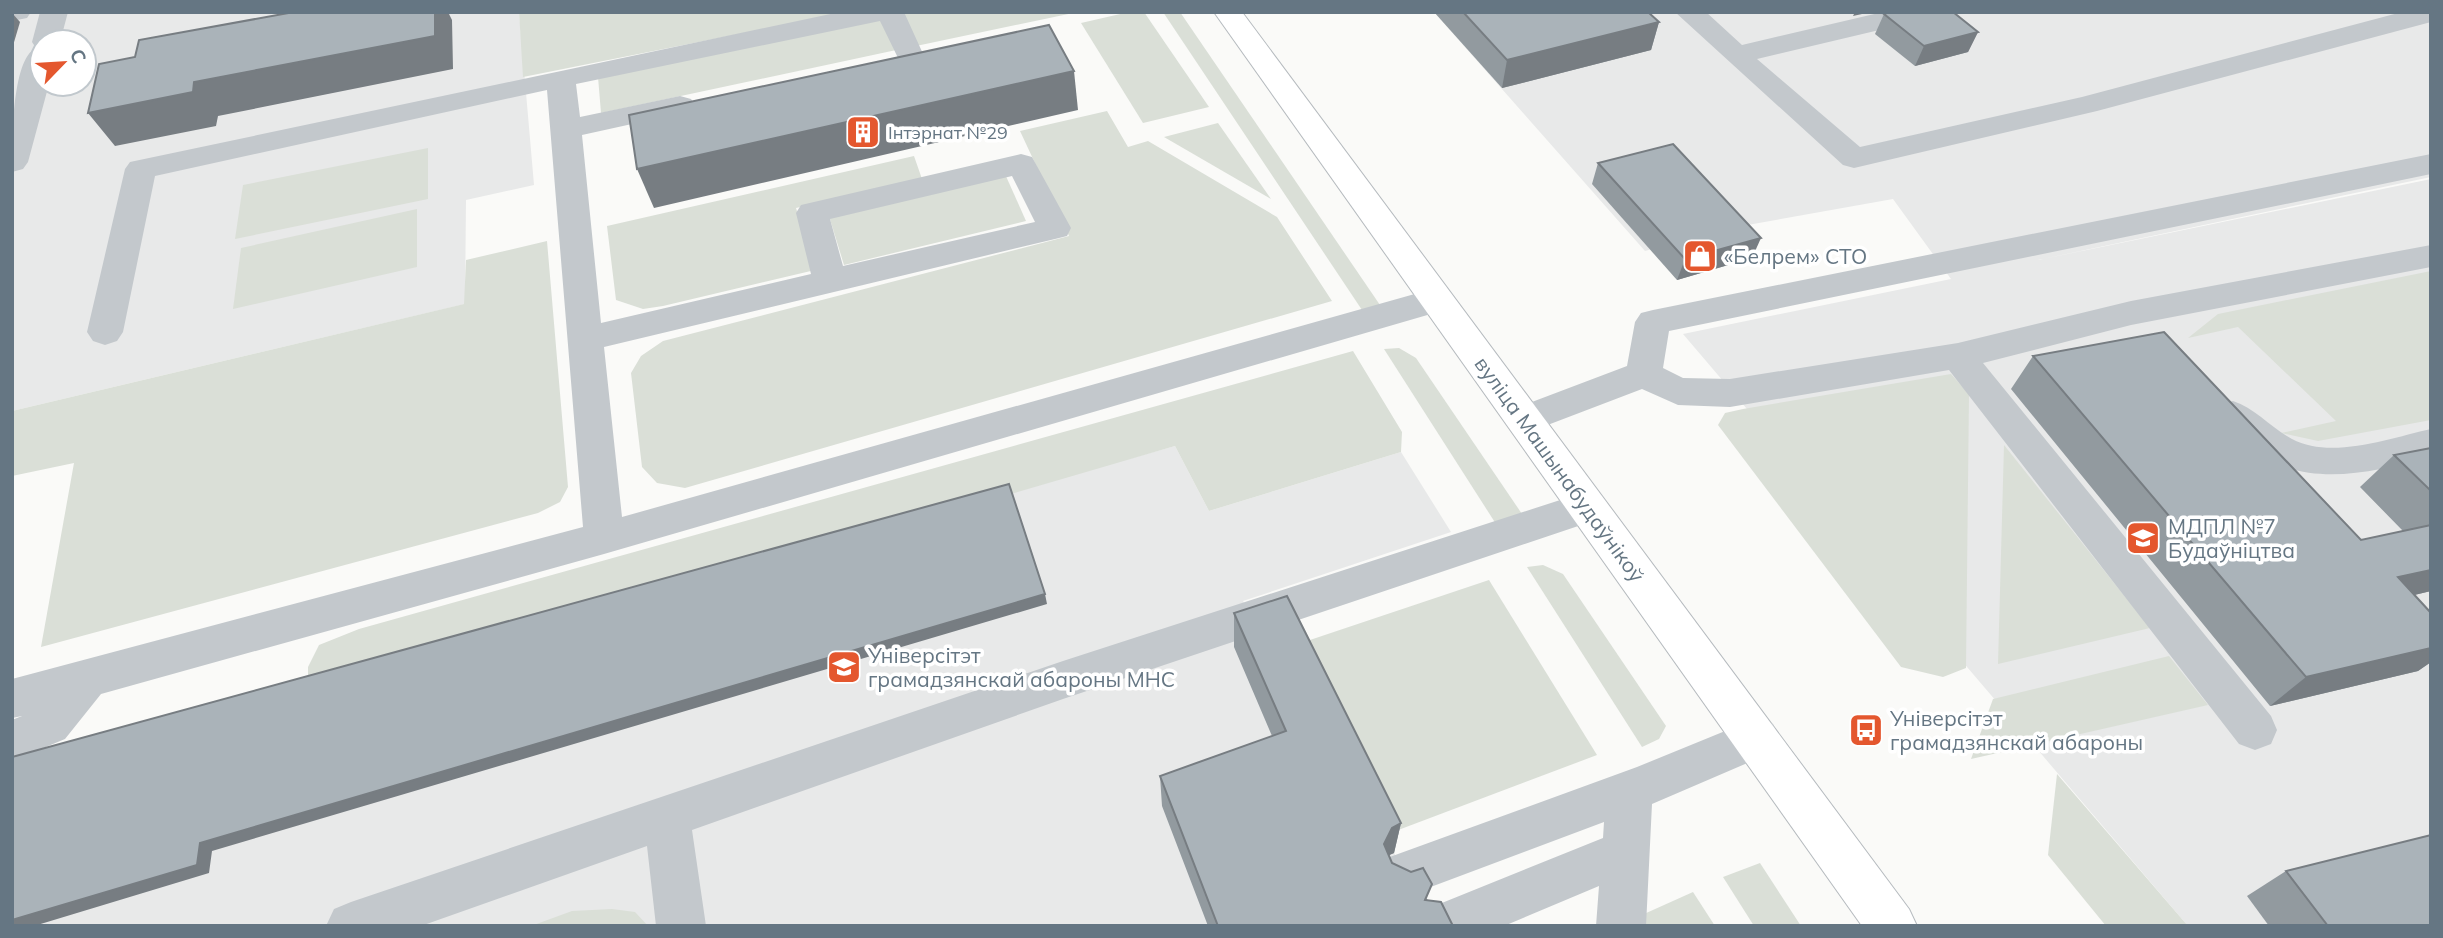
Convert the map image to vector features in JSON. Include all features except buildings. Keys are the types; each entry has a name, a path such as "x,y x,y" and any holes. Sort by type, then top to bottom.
{"main road":[{"name":"вуліца Машынабудаўнікоў","path":"1228,12 1892,926"}],"lane":[{"path":"105,332 141,169 882,12"},
{"path":"890,12 909,56"},
{"path":"1689,12 1854,158 2086,105 2431,13"},
{"path":"1808,12 1833,32"},
{"path":"1736,55 1920,12"},
{"path":"561,78 604,537"},
{"path":"12,162 30,98"},
{"path":"566,129 712,98"},
{"path":"586,340 1055,228 1021,164 812,213 830,281"},
{"path":"1644,374 1653,322 2431,164"},
{"path":"1524,420 1644,374 1678,391 1730,393 1958,356 2131,313 2431,256"},
{"path":"12,699 604,537 1436,300"},
{"path":"2131,313 2158,339"},
{"path":"1958,356 2255,730"},
{"path":"2206,387 2253,435 2289,457 2332,465 2431,443"},
{"path":"351,926 666,815 1588,507"},
{"path":"12,741 49,725 87,679"},
{"path":"1404,874 1630,790 1757,738"},
{"path":"1614,923 1626,852 1630,790"},
{"path":"666,815 681,926"},
{"path":"1444,926 1626,852"}],"shaded area":[{"path":"12,12 519,12 534,185 466,200 465,304 12,411"},
{"path":"519,12 850,12 523,77"},
{"path":"903,12 1078,12 916,46"},
{"path":"1129,12 1144,12 1209,107 1143,123 1081,23"},
{"path":"1163,12 1180,12 1380,305 1362,310"},
{"name":"МДПЛ №7 Будаўніцтва","path":"1434,12 2431,12 2431,177 2038,260 2431,179 2431,926 2188,926 1683,334 1951,279 1893,199 1725,229 1645,251"},
{"path":"888,16 901,49 601,113 598,77"},
{"path":"1107,111 1128,147 1148,141 1277,217 1332,301 685,488 657,483 642,467 631,373 641,356 663,341 1069,236 1020,131"},
{"path":"1218,123 1271,199 1164,137"},
{"path":"428,148 428,199 235,239 243,185"},
{"path":"914,156 922,179 796,208 815,270 663,306 643,309 616,300 607,226"},
{"path":"1005,174 1026,221 844,265 829,216"},
{"path":"417,209 417,267 233,309 241,248"},
{"path":"547,241 568,487 560,502 538,513 41,647 74,463 12,476 12,411 464,304 466,260"},
{"path":"2431,271 2431,420 2318,441 2281,433 2336,421 2238,327 2188,338 2218,314"},
{"path":"1399,348 1416,358 1522,514 1496,524 1384,349"},
{"path":"1353,351 1402,432 1401,452 1209,511 1175,446 1011,494 308,688 308,667 319,645 359,629"},
{"path":"1951,374 1969,394 1966,668 1943,677 1901,667 1718,425 1725,413 1743,409"},
{"path":"2004,445 2150,628 1998,664"},
{"name":"Універсітэт грамадзянскай абароны МНС","path":"1175,446 1209,511 1401,452 1451,532 1243,601 1340,742 1430,926 12,926 12,770"},
{"path":"1543,565 1563,574 1666,726 1659,739 1642,747 1527,567"},
{"path":"1489,580 1597,755 1385,835 1292,646"},
{"path":"2169,656 2208,705 1971,759 1993,699"},
{"path":"2057,774 2188,926 2106,926 2048,855"},
{"path":"1760,863 1801,926 1754,926 1723,877"},
{"path":"1693,892 1715,926 1644,926 1644,914"},
{"path":"612,909 635,912 648,926 531,926 572,911"}],"place":[{"name":"Інтэрнат №29","path":"863,132"},
{"name":"«Белрем» СТО","path":"1700,256"},
{"name":"МДПЛ №7 Будаўніцтва","path":"2143,538"},
{"name":"Універсітэт грамадзянскай абароны МНС","path":"844,667"},
{"name":"Універсітэт грамадзянскай абароны","path":"1866,730"}]}
